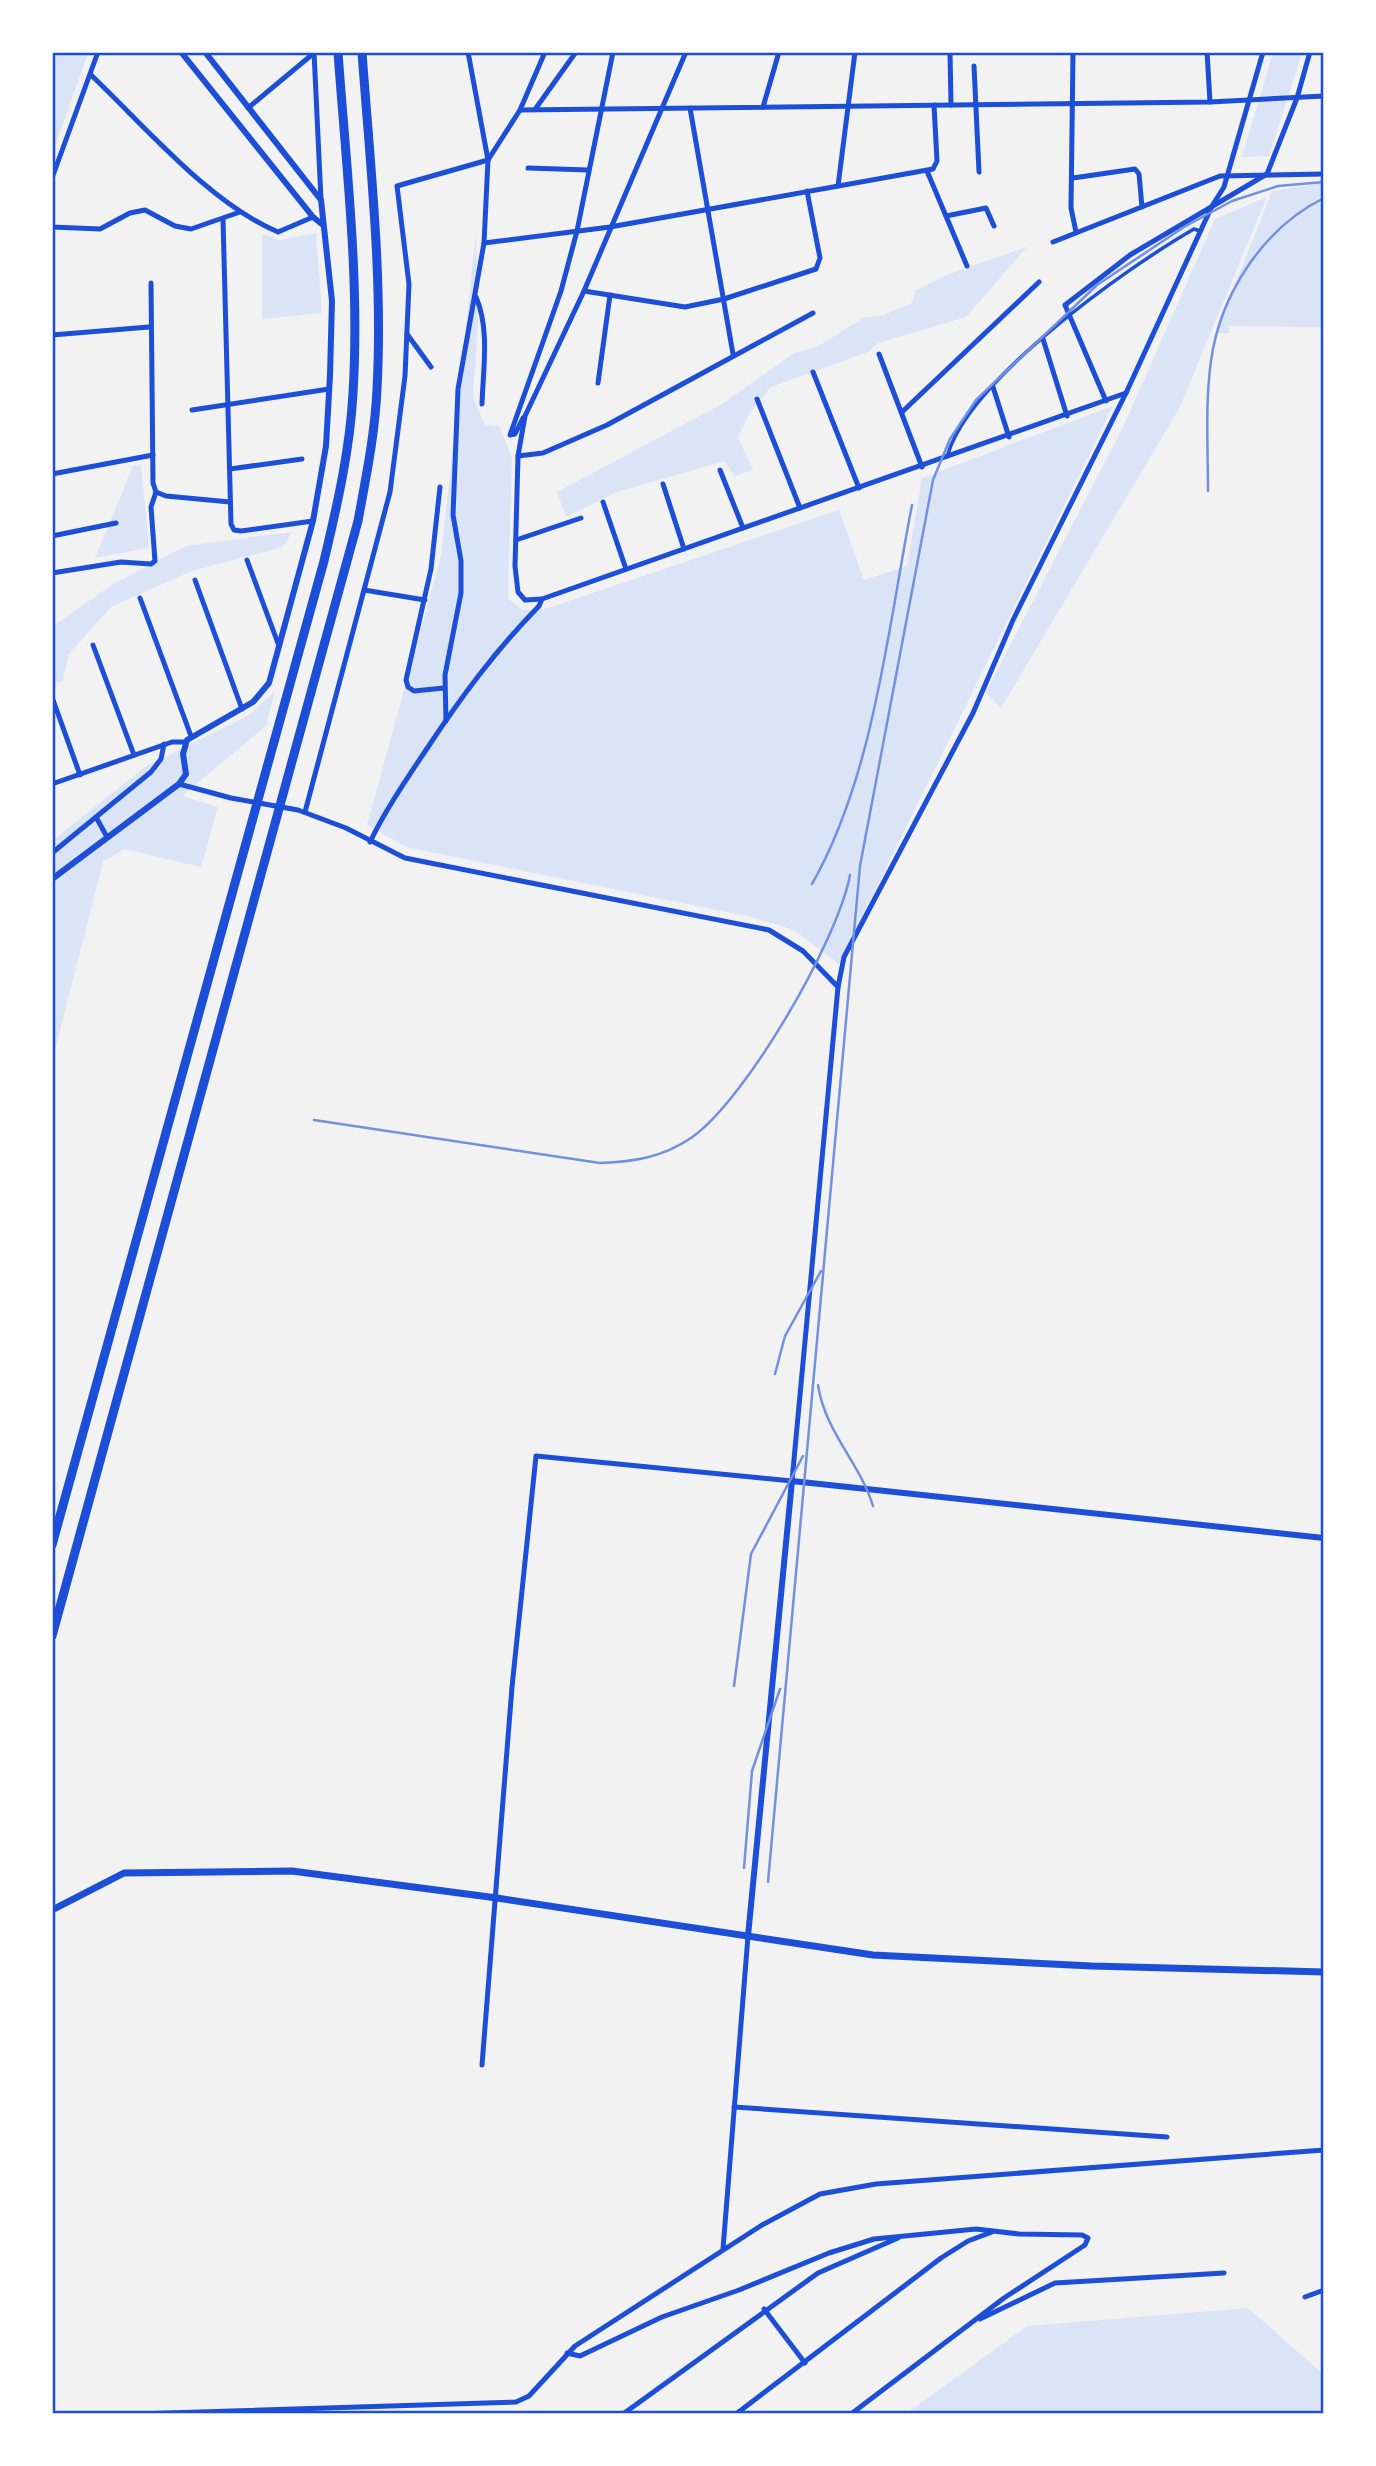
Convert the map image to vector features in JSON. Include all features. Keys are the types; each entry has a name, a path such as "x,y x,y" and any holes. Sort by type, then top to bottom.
{"highway":[{"path":"52,1545 256,810 334,518 352,412 353,281 338,52"},
{"path":"52,1636 349,560 375,416 377,284 362,52"}],"main road":[{"path":"52,1910 112,1878 135,1872 197,1874 292,1871 497,1898 829,1950 933,1959 1324,1972"}],"street":[{"path":"53,178 98,52"},
{"path":"181,52 313,217 323,225"},
{"path":"205,52 321,200"},
{"path":"446,721 444,688 461,593 461,561 453,515 458,389 484,243 488,160 468,52"},
{"path":"305,812 390,492 407,334 409,284 397,186 488,160 520,110 545,52"},
{"path":"536,108 576,52"},
{"path":"613,52 599,110 577,231 561,291 510,435 515,434 525,415 584,291 686,52"},
{"path":"764,107 779,52"},
{"path":"838,186 855,52"},
{"path":"950,52 951,105"},
{"path":"1073,52 1075,101 1072,216 1076,232"},
{"path":"1207,52 1210,102"},
{"path":"723,2249 748,1936 838,987 844,957 961,736 1013,620 1126,393 1229,174 1264,52"},
{"path":"1106,401 1065,305 1130,255 1267,174 1297,97 1310,52"},
{"path":"248,108 314,53"},
{"path":"52,879 179,784 186,774 183,754 185,742 191,736 242,709 266,690 280,649 313,521 326,446 330,389 332,301 321,200 314,53"},
{"path":"974,65 979,172"},
{"path":"91,75 222,200 240,212 278,232 313,217"},
{"path":"520,110 849,107 1075,101 1210,102 1324,96"},
{"path":"484,243 610,226 927,171 937,163 934,105"},
{"path":"690,108 733,354"},
{"path":"528,168 588,170"},
{"path":"1073,178 1135,169 1139,174 1142,207"},
{"path":"927,171 967,266"},
{"path":"1054,242 1212,178 1229,174 1324,174"},
{"path":"584,291 677,307 724,299 812,271 821,263 807,191"},
{"path":"947,216 988,208 995,226"},
{"path":"52,227 91,231 130,213 145,210 182,228 191,229 240,212"},
{"path":"223,219 230,502 234,530 313,521"},
{"path":"947,458 960,428 993,387 1069,315 1161,249 1194,229 1200,231"},
{"path":"902,412 1039,282"},
{"path":"52,573 121,562 154,562 156,542 150,507 156,492 153,483 149,327 151,283"},
{"path":"598,383 610,295"},
{"path":"475,297 482,312 484,328 482,404"},
{"path":"518,456 543,453 607,425 733,354 813,313"},
{"path":"52,328 53,335 149,327"},
{"path":"407,334 431,367"},
{"path":"1043,339 1067,416"},
{"path":"879,354 922,467"},
{"path":"813,372 859,488"},
{"path":"993,387 1009,437"},
{"path":"192,410 330,389"},
{"path":"525,415 518,456 516,581 520,596 530,601 1009,437 1126,393"},
{"path":"757,399 800,508"},
{"path":"52,474 153,455"},
{"path":"230,470 302,459"},
{"path":"719,470 743,528"},
{"path":"663,484 684,549"},
{"path":"440,487 425,600 406,680 408,687 414,691 444,688"},
{"path":"156,492 166,496 230,502"},
{"path":"603,502 626,569"},
{"path":"516,540 581,517"},
{"path":"52,536 116,523"},
{"path":"247,560 280,649"},
{"path":"195,580 242,709"},
{"path":"364,590 425,600"},
{"path":"140,598 191,736"},
{"path":"370,842 387,808 446,721 503,641 539,606 542,599"},
{"path":"93,645 134,755"},
{"path":"52,697 80,775"},
{"path":"52,784 164,744 185,742"},
{"path":"52,853 151,772 161,759 164,744"},
{"path":"179,784 231,798 305,812 405,858 769,930 803,951 838,987"},
{"path":"96,817 107,837"},
{"path":"482,2065 512,1687 536,1457 792,1481 1324,1538"},
{"path":"734,2107 1167,2137"},
{"path":"136,2413 516,2402 529,2396 567,2353 723,2249 811,2198 847,2188 1324,2150"},
{"path":"567,2353 580,2356 635,2328 829,2253 874,2239 976,2229 1082,2235 1088,2238 1085,2245 1043,2270 851,2413"},
{"path":"736,2413 941,2258 968,2241 995,2231"},
{"path":"623,2413 764,2309 827,2268 904,2235"},
{"path":"977,2320 1003,2310 1055,2283 1224,2273"},
{"path":"1306,2297 1324,2290"},
{"path":"764,2309 805,2362"}],"shaded area":[{"path":"52,53 88,53 53,152"},
{"path":"1273,53 1302,53 1269,156 1242,157"},
{"path":"1323,183 1323,327 1229,326 1229,333 1216,333 1272,191"},
{"path":"1267,197 1179,409 1001,708 986,692 1124,425 1215,219"},
{"path":"316,233 322,313 262,319 262,234 280,240"},
{"path":"476,233 478,324 473,397 485,425 499,426 512,458 508,598 522,610 548,608 839,510 864,580 907,566 922,478 1113,406 839,964 794,930 751,917 406,847 367,825 441,556"},
{"path":"1027,247 966,317 878,343 868,352 771,387 749,414 738,437 753,470 734,476 725,461 617,492 566,517 557,492 722,404 794,353 817,347 863,318 884,315 912,303 916,290 946,275"},
{"path":"141,464 149,548 95,558 133,466"},
{"path":"292,532 283,547 192,571 111,607 69,654 63,681 53,684 53,626 113,584 186,546"},
{"path":"275,691 266,726 182,796 218,807 201,867 124,849 103,862 53,1058 53,840 145,767 249,715"},
{"path":"1248,2308 1323,2374 1323,2413 907,2413 1027,2326"}],"railway":[{"path":"768,1882 860,866 933,480 950,439 976,400 1097,285 1184,227 1232,201 1278,186 1324,182"},
{"path":"1208,491 1209,377 1216,336 1224,312 1248,266 1264,245 1302,211 1324,198"},
{"path":"812,884 833,841 865,749 912,505"},
{"path":"314,1120 600,1163 636,1160 670,1150 691,1138 713,1118 737,1090 787,1017 828,938 850,875"},
{"path":"775,1374 785,1336 821,1271"},
{"path":"818,1385 828,1418 873,1506"},
{"path":"734,1686 751,1554 803,1456"},
{"path":"744,1868 752,1771 780,1689"}]}
